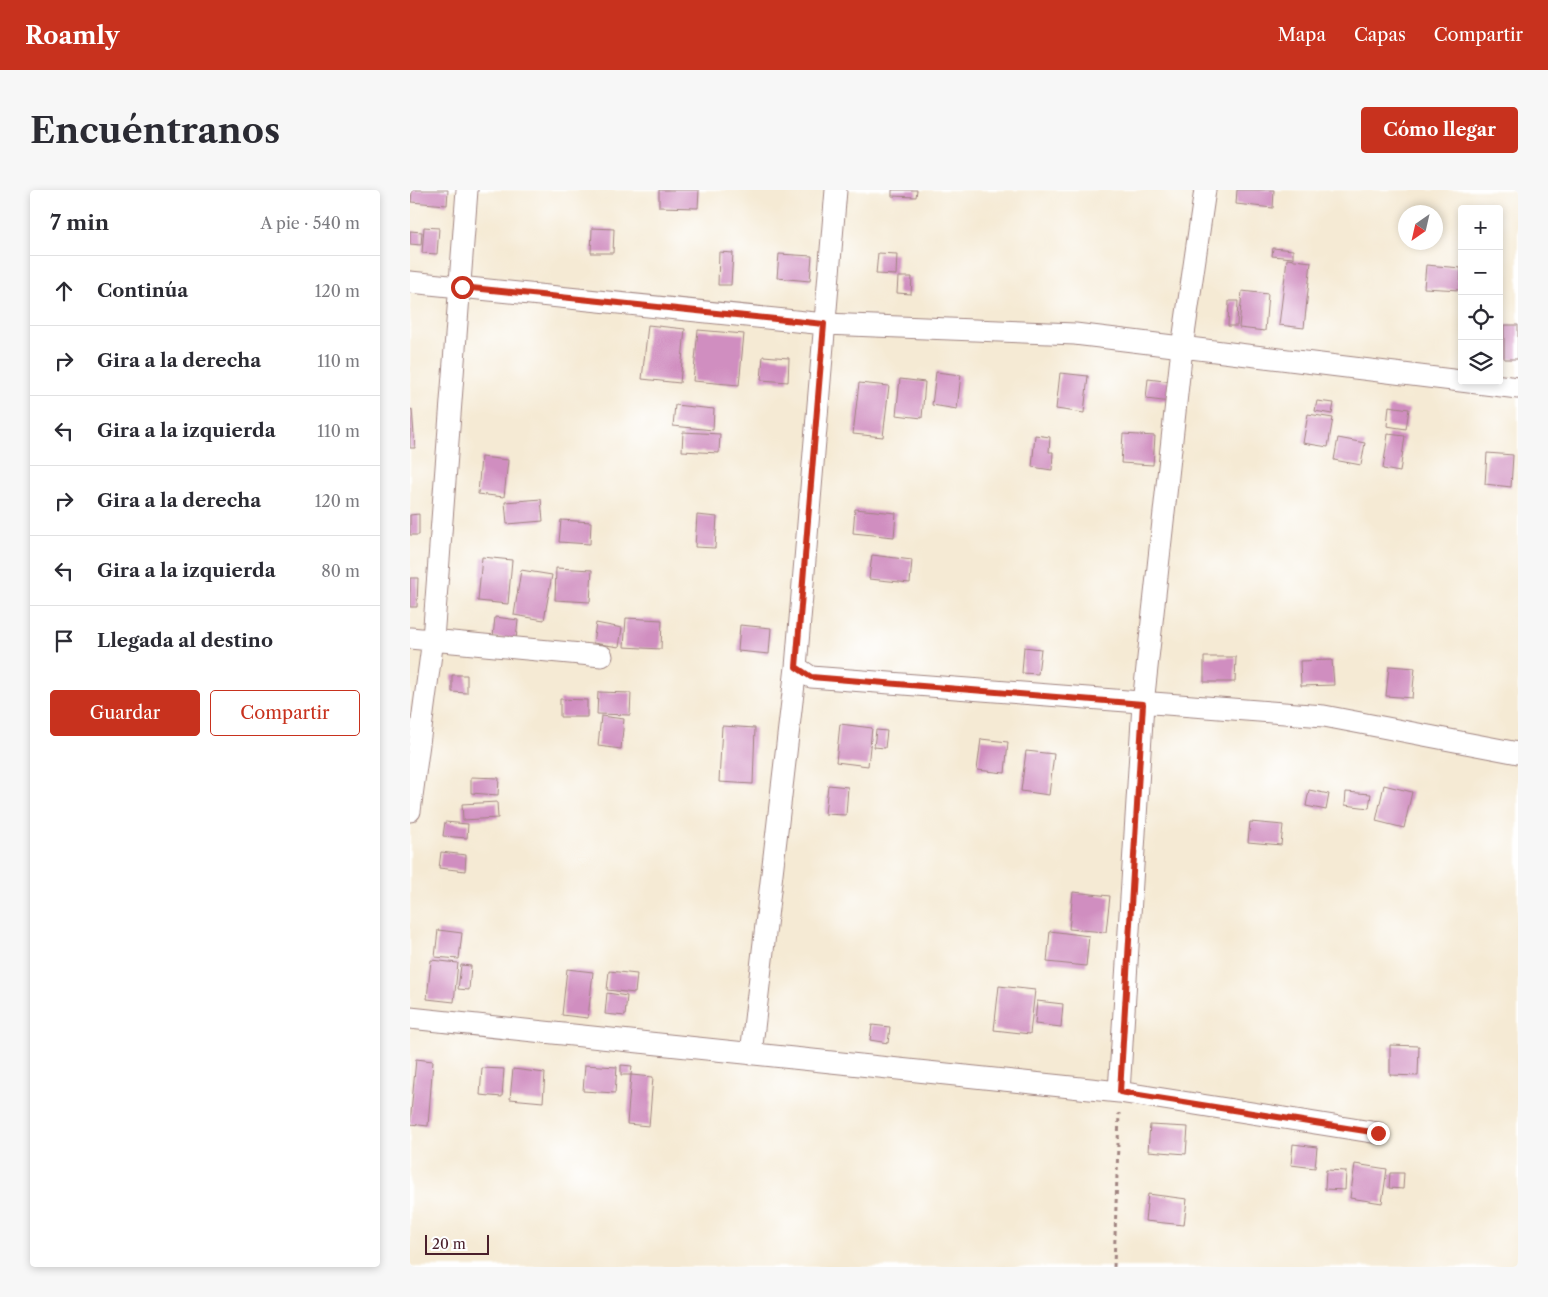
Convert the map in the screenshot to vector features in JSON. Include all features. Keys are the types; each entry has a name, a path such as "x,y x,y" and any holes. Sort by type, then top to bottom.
{"street":[{"path":"410,811 433,639 462,287 467,190"},
{"path":"751,1054 796,667 836,190"},
{"path":"1120,1092 1143,704 1182,348 1205,190"},
{"path":"410,282 824,324 1075,334 1518,388"},
{"path":"410,638 602,656"},
{"path":"796,667 811,677 1143,704 1324,716 1518,753"},
{"path":"410,1018 1120,1092 1378,1133"}],"path":[{"path":"1114,1267 1120,1092"}],"building":[{"path":"412,190 448,190 447,205 411,202"},
{"path":"659,190 699,190 698,208 659,207"},
{"path":"892,190 917,190 916,197 892,196"},
{"path":"1237,190 1274,190 1273,208 1236,204"},
{"path":"424,227 439,228 437,254 422,253"},
{"path":"592,228 614,229 613,253 591,253"},
{"path":"410,231 422,232 421,245 410,244"},
{"path":"1273,248 1293,250 1293,258 1272,256"},
{"path":"719,252 733,253 731,285 718,285"},
{"path":"878,253 897,254 896,275 876,274"},
{"path":"779,254 812,256 810,281 777,278"},
{"path":"1287,259 1311,262 1304,328 1279,325"},
{"path":"1426,265 1458,268 1458,290 1424,288"},
{"path":"898,277 912,277 911,294 897,293"},
{"path":"1242,291 1268,294 1265,331 1239,328"},
{"path":"1229,301 1238,301 1237,326 1228,326"},
{"path":"648,325 685,329 680,383 642,379"},
{"path":"1504,325 1518,325 1518,359 1504,359"},
{"path":"698,330 744,334 739,385 693,381"},
{"path":"763,356 789,358 788,382 761,380"},
{"path":"936,372 961,375 957,409 932,405"},
{"path":"1060,373 1088,376 1084,413 1056,409"},
{"path":"900,379 925,382 922,418 896,415"},
{"path":"1148,379 1173,382 1171,402 1146,399"},
{"path":"859,383 889,386 883,437 853,434"},
{"path":"1317,401 1334,403 1332,414 1315,411"},
{"path":"675,405 714,409 713,430 673,426"},
{"path":"1389,406 1409,409 1406,429 1387,426"},
{"path":"412,409 415,448 410,448 410,410"},
{"path":"1308,414 1333,418 1328,447 1303,443"},
{"path":"683,432 720,434 719,453 682,451"},
{"path":"1123,434 1155,436 1153,465 1121,463"},
{"path":"1388,434 1405,436 1400,472 1383,469"},
{"path":"1035,435 1050,437 1049,452 1053,452 1052,470 1032,467"},
{"path":"1338,438 1365,443 1361,465 1334,460"},
{"path":"1487,453 1513,455 1511,487 1485,484"},
{"path":"481,457 508,460 504,497 478,494"},
{"path":"541,499 543,521 507,524 505,502"},
{"path":"855,509 896,513 894,537 853,533"},
{"path":"419,514 419,535 410,535 410,515"},
{"path":"697,515 717,517 715,548 695,547"},
{"path":"561,520 591,522 590,544 559,542"},
{"path":"872,555 912,560 910,583 869,579"},
{"path":"482,557 512,560 508,604 478,601"},
{"path":"556,568 592,570 590,602 555,600"},
{"path":"521,570 552,575 544,620 514,615"},
{"path":"410,578 418,578 417,607 410,607"},
{"path":"495,617 518,620 516,640 493,637"},
{"path":"626,618 662,620 661,649 624,647"},
{"path":"596,623 622,628 619,647 593,643"},
{"path":"740,625 771,628 769,654 738,651"},
{"path":"1024,647 1041,649 1038,674 1022,673"},
{"path":"1204,657 1236,657 1235,682 1204,682"},
{"path":"1332,660 1334,685 1301,686 1300,661"},
{"path":"1389,666 1415,668 1412,698 1386,696"},
{"path":"452,675 467,675 467,693 452,692"},
{"path":"598,692 631,693 630,715 597,714"},
{"path":"560,699 587,700 587,717 560,717"},
{"path":"601,716 624,719 621,749 598,746"},
{"path":"840,724 872,728 868,766 836,762"},
{"path":"722,726 755,728 753,784 719,782"},
{"path":"876,730 887,731 885,748 874,747"},
{"path":"981,739 1008,742 1005,773 977,770"},
{"path":"1026,751 1054,754 1049,795 1021,791"},
{"path":"471,777 499,778 498,795 471,793"},
{"path":"828,785 848,787 846,815 825,814"},
{"path":"1384,785 1412,792 1404,828 1376,821"},
{"path":"1309,790 1329,794 1326,810 1306,806"},
{"path":"1346,792 1371,794 1369,808 1345,805"},
{"path":"497,802 498,818 463,820 462,804"},
{"path":"445,822 468,824 467,838 443,836"},
{"path":"1250,822 1283,825 1281,845 1248,842"},
{"path":"441,852 466,855 465,871 439,868"},
{"path":"1073,892 1110,896 1106,932 1069,929"},
{"path":"438,930 462,933 459,959 435,957"},
{"path":"1050,931 1089,936 1086,966 1047,962"},
{"path":"431,960 458,963 454,1002 427,999"},
{"path":"461,965 471,966 469,990 458,989"},
{"path":"567,969 593,972 588,1018 562,1015"},
{"path":"609,971 637,974 635,993 607,990"},
{"path":"999,986 1035,990 1030,1034 994,1030"},
{"path":"607,993 627,996 625,1016 605,1014"},
{"path":"1037,1001 1063,1004 1061,1027 1035,1024"},
{"path":"872,1025 890,1027 888,1043 870,1040"},
{"path":"1390,1045 1419,1046 1418,1076 1390,1075"},
{"path":"416,1059 433,1061 428,1126 410,1124"},
{"path":"585,1065 617,1067 615,1093 583,1091"},
{"path":"621,1065 632,1066 631,1075 621,1075"},
{"path":"482,1068 504,1069 502,1097 480,1095"},
{"path":"513,1069 545,1073 543,1102 510,1099"},
{"path":"631,1075 653,1077 649,1126 627,1124"},
{"path":"1150,1125 1188,1127 1186,1154 1148,1151"},
{"path":"1293,1144 1317,1147 1315,1168 1291,1165"},
{"path":"1355,1164 1387,1169 1382,1203 1350,1198"},
{"path":"1326,1170 1346,1171 1345,1190 1325,1189"},
{"path":"1390,1173 1404,1173 1403,1189 1389,1188"},
{"path":"1148,1194 1187,1199 1184,1225 1145,1221"}],"route":[{"path":"462,287 824,324 796,667 811,677 1143,704 1120,1092 1378,1133"}]}
